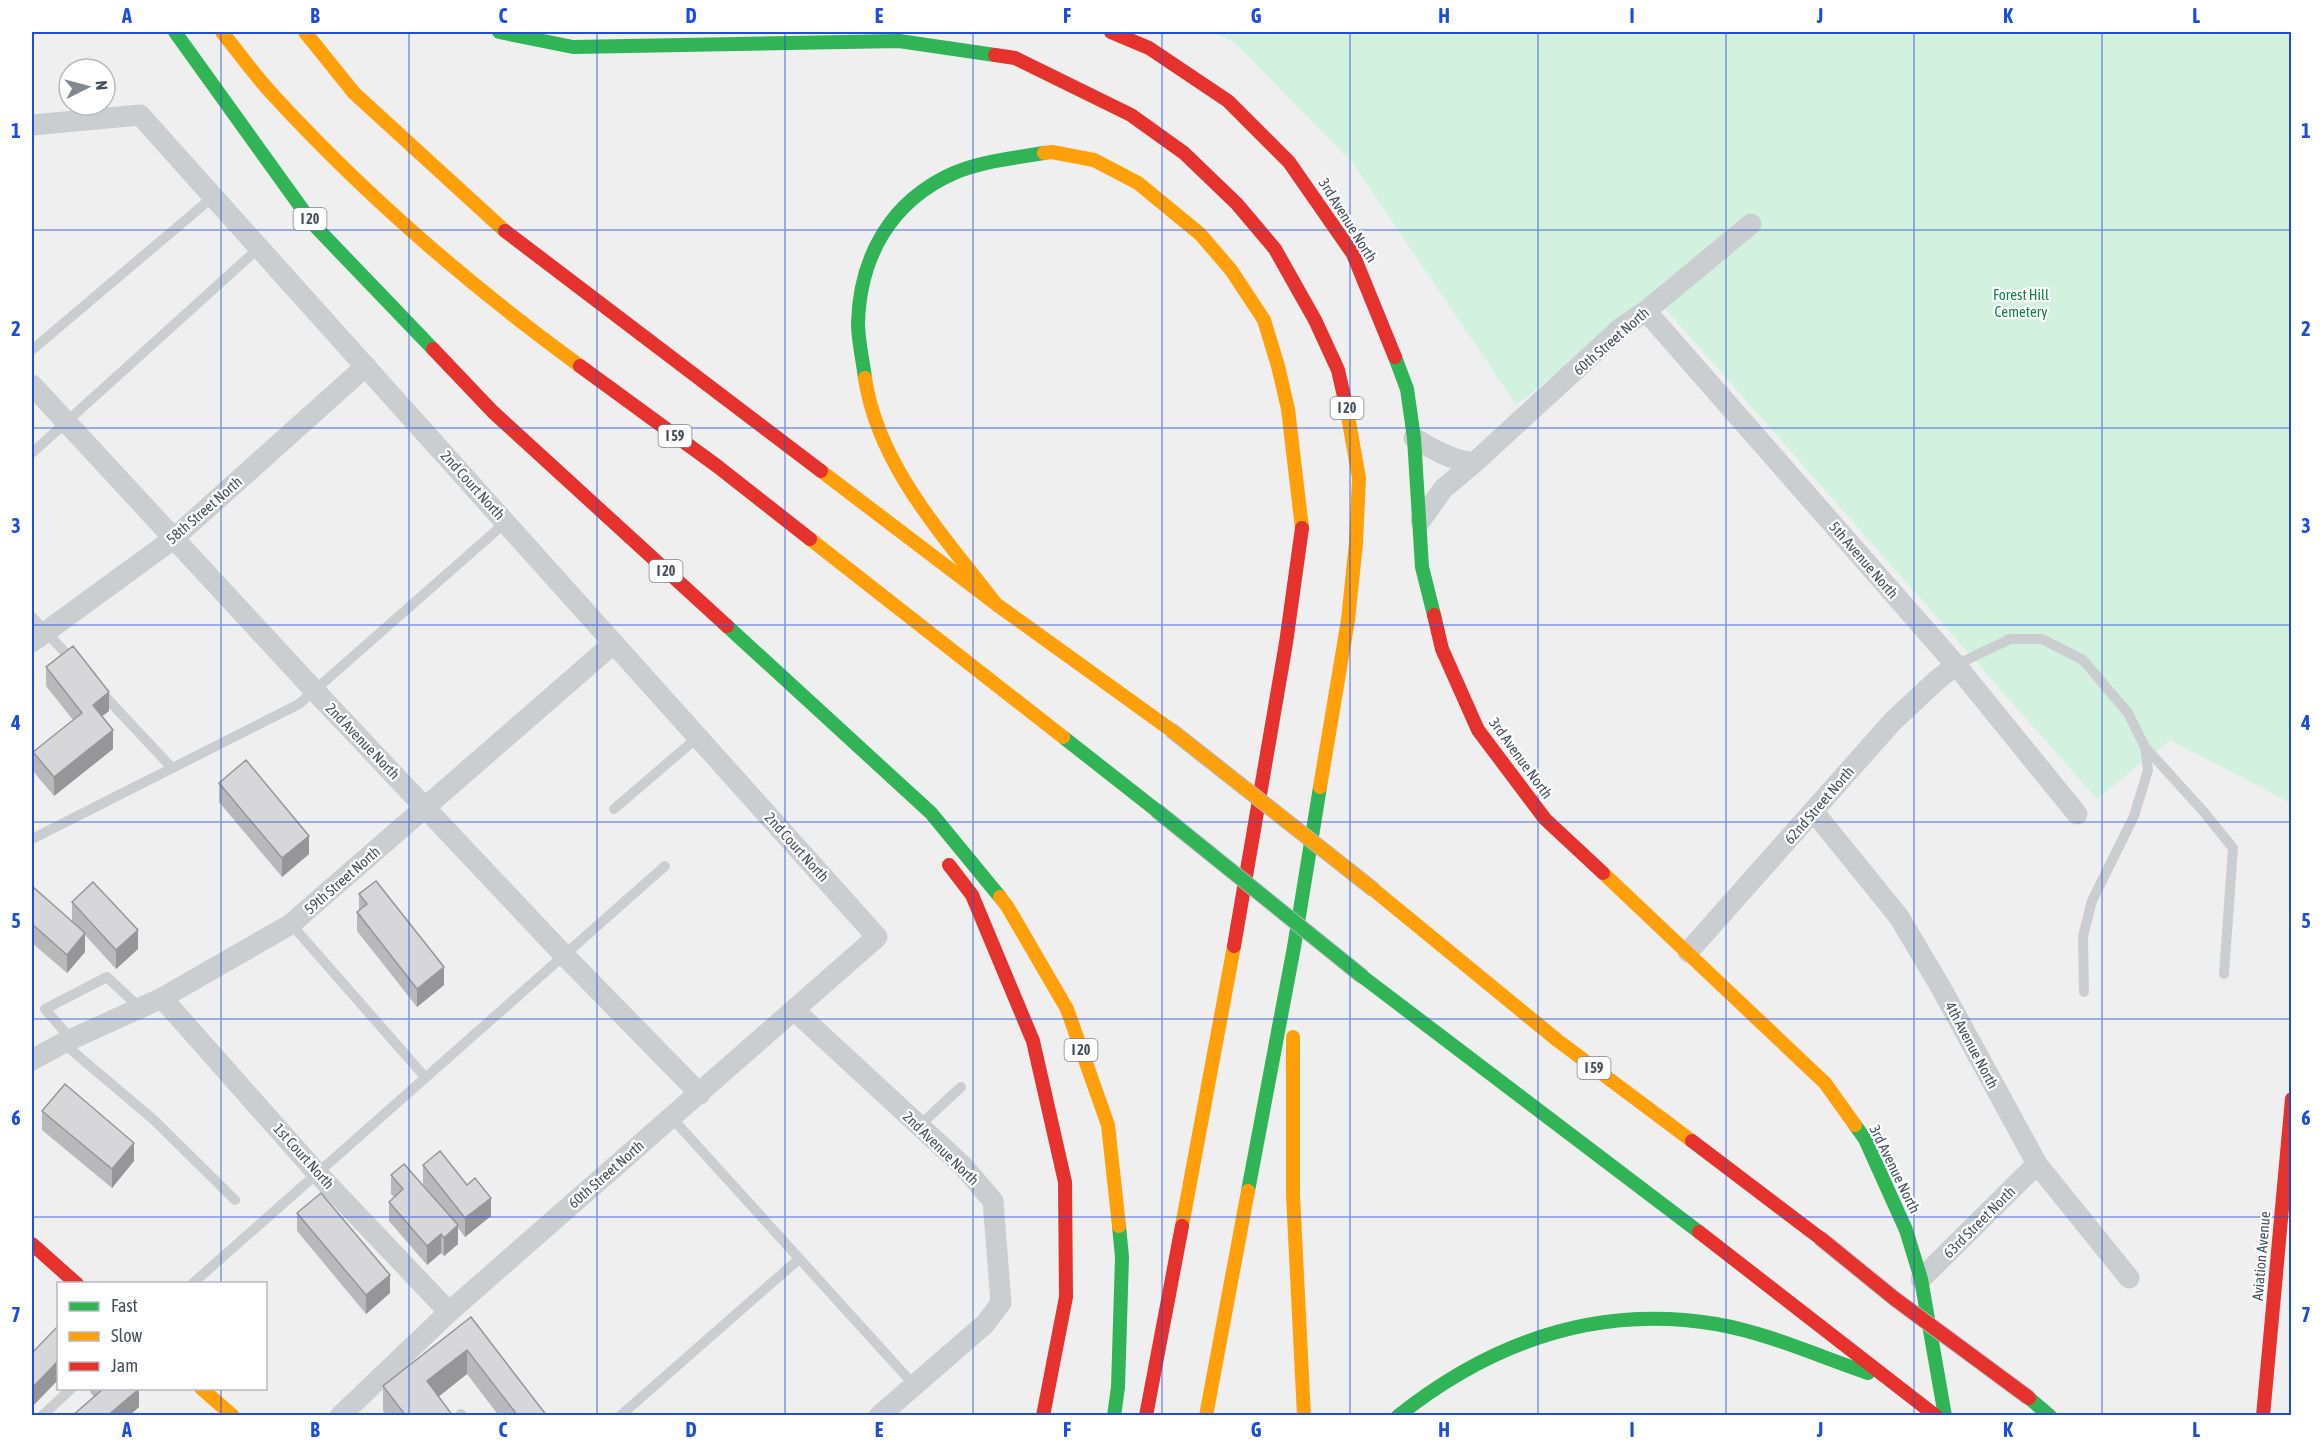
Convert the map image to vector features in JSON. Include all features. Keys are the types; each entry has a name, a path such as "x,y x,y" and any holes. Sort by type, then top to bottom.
{"main road":[{"name":"I 20","path":"175,32 313,224 487,406 931,813 1007,906 1067,1009 1108,1125 1122,1257 1118,1387 1114,1416"},
{"name":"I 59","path":"222,32 272,94 362,187 440,257 569,358 717,466 1156,810 1363,977 1894,1381 1936,1416"},
{"name":"I 59","path":"305,32 354,93 500,227 996,604 1171,730 1374,890 1557,1040 1820,1238 1895,1299 2050,1416"},
{"name":"I 20","path":"499,32 573,47 899,41 1016,58 1131,115 1184,153 1237,204 1275,249 1315,320 1338,370 1348,415 1359,478 1356,543 1348,620 1294,947 1206,1416"},
{"name":"3rd Avenue North","path":"1111,32 1149,48 1228,101 1289,162 1353,254 1365,278 1407,389 1421,520 1422,567 1442,649 1478,730 1545,819 1825,1083 1865,1138 1906,1230 1921,1279 1945,1416"},
{"path":"996,604 909,490 883,438 868,396 858,325 863,278 877,242 895,216 923,191 955,173 995,161 1052,152 1094,160 1138,183 1200,234 1231,270 1264,320 1278,366 1295,457 1303,523 1286,643 1228,983 1146,1416"},
{"path":"865,753 908,810"},
{"path":"943,857 972,895 1033,1041 1065,1182 1066,1297 1043,1416"},
{"path":"1294,947 1293,1195 1304,1416"},
{"name":"Aviation Avenue","path":"2263,1416 2292,1099"},
{"path":"32,1244 75,1282"},
{"path":"1398,1416 1440,1383 1497,1352 1543,1336 1595,1324 1646,1319 1692,1321 1739,1329 1894,1381"},
{"path":"202,1390 233,1416"}],"street":[{"name":"2nd Court North","path":"32,125 140,115 877,937"},
{"name":"60th Street North","path":"1421,520 1443,489 1622,327 1646,311 1751,224"},
{"name":"5th Avenue North","path":"1646,311 1956,665 2077,814"},
{"name":"58th Street North","path":"36,630 173,539 366,366"},
{"name":"2nd Avenue North","path":"32,385 315,691 426,806 564,955 699,1094"},
{"path":"1414,438 1444,456 1474,463"},
{"name":"59th Street North","path":"32,1060 67,1041 162,998 291,924 614,643"},
{"name":"62nd Street North","path":"1688,952 1893,721 1956,665"},
{"name":"4th Avenue North","path":"1814,812 1899,917 1940,986 2037,1164 2129,1278"},
{"name":"60th Street North","path":"345,1414 671,1117 877,937"},
{"name":"1st Court North","path":"162,998 317,1173 453,1316"},
{"name":"2nd Avenue North","path":"794,1010 963,1166 993,1201 1001,1303 985,1324 879,1416"},
{"name":"63rd Street North","path":"1921,1279 2037,1164"}],"lane":[{"path":"32,350 214,196"},
{"path":"32,453 260,247"},
{"path":"32,839 299,704 506,522"},
{"path":"36,630 89,679 172,768"},
{"path":"1956,665 2010,639 2042,639 2083,660 2128,713 2145,747 2233,848 2224,974"},
{"path":"614,809 698,737"},
{"path":"2084,992 2083,936 2092,901 2134,816 2148,770 2145,747"},
{"path":"194,1282 665,866"},
{"path":"291,924 425,1077"},
{"path":"140,1008 107,977 45,1009 67,1041 235,1200"},
{"path":"919,1126 961,1087"},
{"path":"671,1117 914,1384"},
{"path":"620,1416 799,1259"},
{"path":"42,1416 71,1390"}],"green space":[{"name":"Forest Hill Cemetery","path":"1214,32 2291,32 2291,803 2170,740 2097,799 1654,296 1516,405 1353,163 1237,45"}],"building":[{"path":"73,646 109,692 93,705 113,730 54,777 33,752 82,713 46,667"},
{"path":"246,760 309,836 282,858 219,783"},
{"path":"376,881 444,967 417,989 357,912 367,904 359,894"},
{"path":"93,882 138,930 116,950 72,902"},
{"path":"32,886 85,933 67,955 32,924"},
{"path":"65,1084 134,1143 112,1169 42,1111"},
{"path":"440,1151 467,1185 475,1178 491,1198 465,1218 423,1165"},
{"path":"404,1164 458,1225 444,1238 441,1234 427,1246 389,1202 403,1189 391,1175"},
{"path":"321,1193 390,1275 366,1295 297,1213"},
{"path":"471,1317 547,1416 518,1416 467,1350 427,1381 453,1416 406,1416 383,1386"},
{"path":"57,1327 57,1362 32,1388 32,1353"},
{"path":"102,1390 138,1390 107,1416 72,1416"}],"traffic: fast":[{"path":"175,32 313,224 433,349"},
{"path":"499,32 573,47 899,41 995,55"},
{"path":"865,378 858,330 860,298 873,253 883,233 896,215 932,185 954,173 987,163 1044,153"},
{"path":"1395,357 1407,389 1414,438 1422,567 1434,615"},
{"path":"727,626 931,813 1000,897"},
{"path":"1063,737 1156,810"},
{"path":"1248,1191 1294,947 1320,787"},
{"path":"1156,810 1363,977"},
{"path":"1363,977 1699,1232"},
{"path":"1855,1125 1865,1139 1906,1230 1921,1279 1945,1416"},
{"path":"1114,1416 1118,1387 1122,1257 1119,1226"},
{"path":"1398,1416 1433,1390 1508,1349 1547,1335 1587,1325 1629,1320 1672,1319 1735,1328 1774,1339 1868,1373"},
{"path":"2029,1398 2050,1416"}],"traffic: slow":[{"path":"222,32 274,96 382,204 498,304 580,366"},
{"path":"305,32 354,93 505,231"},
{"path":"1044,153 1052,152 1094,160 1138,183 1200,234 1231,270 1264,320 1278,366 1288,409 1302,528"},
{"path":"865,378 872,410 898,470 935,526 996,604"},
{"path":"1320,787 1348,620 1356,543 1359,478 1346,405"},
{"path":"821,471 996,604 1171,730"},
{"path":"810,539 1063,737"},
{"path":"1171,730 1374,890"},
{"path":"1603,873 1825,1083 1855,1125"},
{"path":"1374,890 1557,1040 1692,1141"},
{"path":"1000,897 1067,1009 1108,1125 1119,1226"},
{"path":"1182,1226 1234,946"},
{"path":"1293,1037 1293,1195 1304,1416"},
{"path":"1206,1416 1248,1191"},
{"path":"203,1390 233,1416"}],"traffic: jam":[{"path":"1111,32 1149,48 1228,101 1289,162 1353,254 1395,357"},
{"path":"995,55 1015,58 1131,115 1184,153 1237,204 1275,249 1315,320 1338,370 1346,405"},
{"path":"505,231 821,471"},
{"path":"433,349 493,412 727,626"},
{"path":"580,366 717,466 810,539"},
{"path":"1234,946 1286,643 1302,528"},
{"path":"1434,615 1442,649 1478,730 1545,819 1603,873"},
{"path":"949,865 972,895 1033,1041 1065,1182 1066,1297 1043,1416"},
{"path":"2263,1416 2292,1099"},
{"path":"1692,1141 1820,1238"},
{"path":"1146,1416 1182,1226"},
{"path":"1699,1232 1936,1416"},
{"path":"1820,1238 1895,1299 2029,1398"},
{"path":"32,1244 75,1282"}]}
